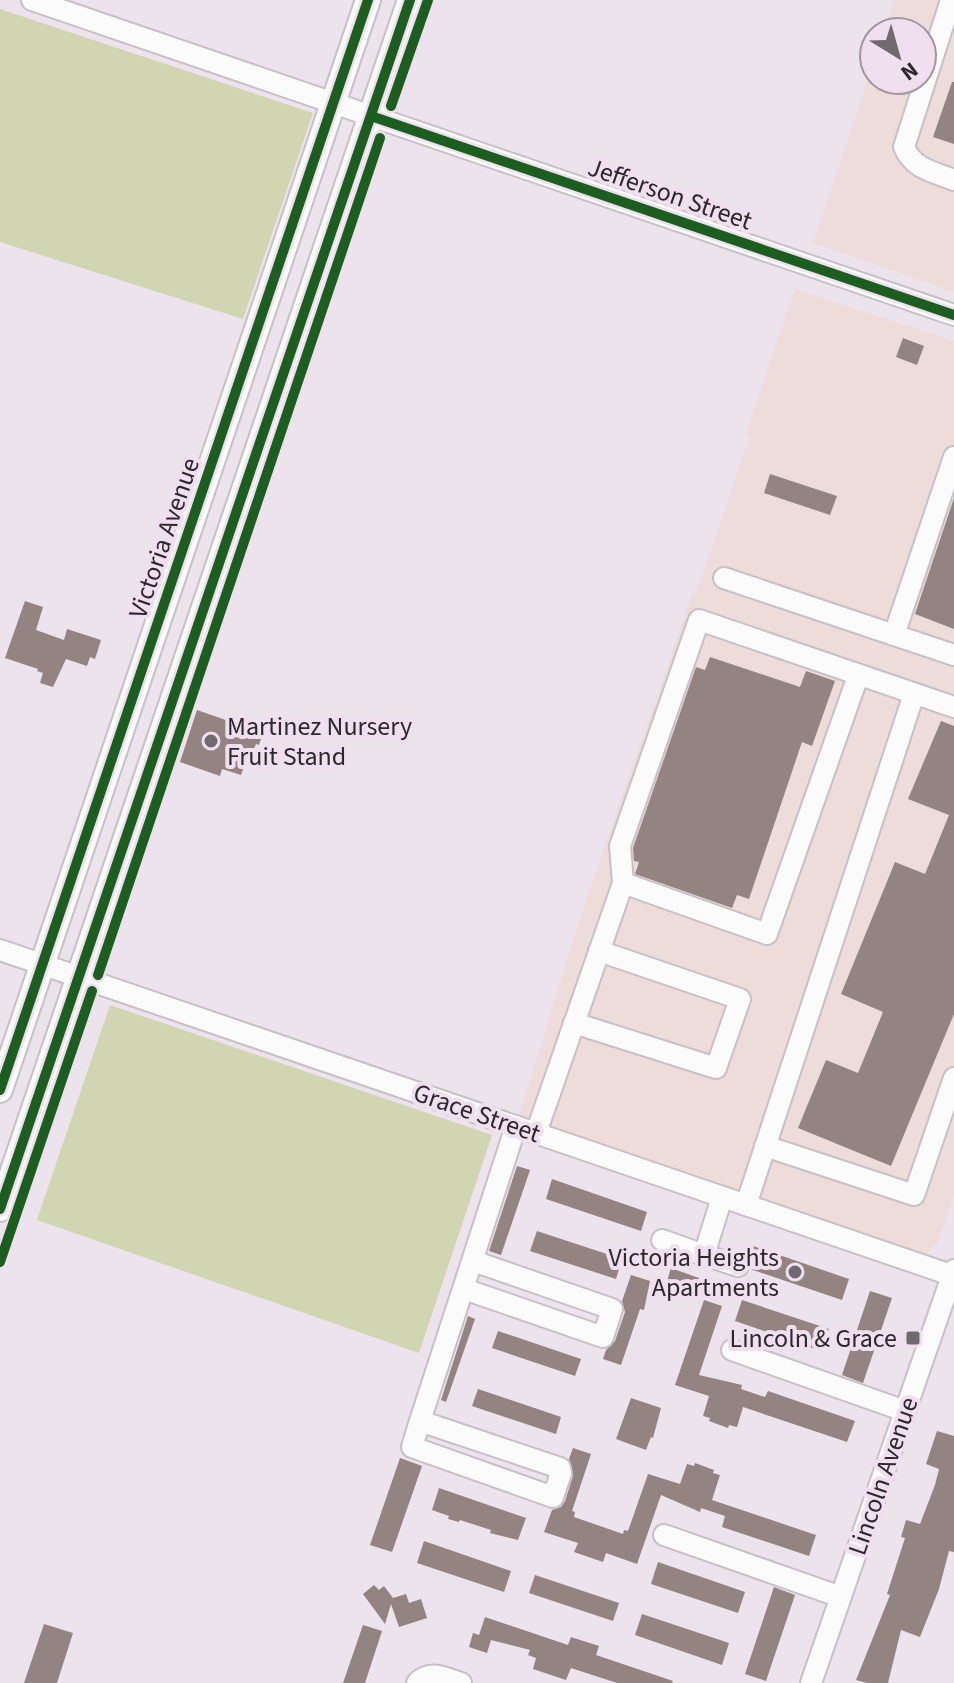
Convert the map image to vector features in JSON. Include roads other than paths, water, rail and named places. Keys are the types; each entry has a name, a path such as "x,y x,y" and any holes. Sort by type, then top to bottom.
{"main road":[{"name":"Victoria Avenue","path":"0,1090 368,0"},
{"path":"0,1209 410,0"}],"street":[{"name":"Jefferson Street","path":"32,0 954,315"},
{"path":"951,0 904,147 916,165 954,180"},
{"path":"894,635 954,457"},
{"path":"724,578 954,655"},
{"path":"536,1133 623,883 620,846 699,620 954,707"},
{"path":"623,883 767,934 858,676"},
{"path":"746,1205 914,694"},
{"name":"Grace Street","path":"0,950 953,1274"},
{"path":"574,1023 716,1068 740,999 599,951"},
{"path":"765,1146 914,1195 954,1078"},
{"path":"420,1421 560,1468 553,1497 412,1447 420,1421 506,1161 516,1126"},
{"path":"704,1255 722,1197"},
{"path":"662,1240 738,1266"},
{"path":"464,1289 603,1337 612,1309 473,1261"},
{"name":"Lincoln Avenue","path":"811,1683 953,1274"},
{"path":"732,1350 905,1411"},
{"path":"664,1535 841,1597"},
{"path":"419,1680 436,1674 461,1683"}],"place":[{"name":"Martinez Nursery Fruit Stand","path":"211,741"},
{"name":"Victoria Heights Apartments","path":"795,1272"},
{"name":"Lincoln & Grace","path":"913,1338"}]}
